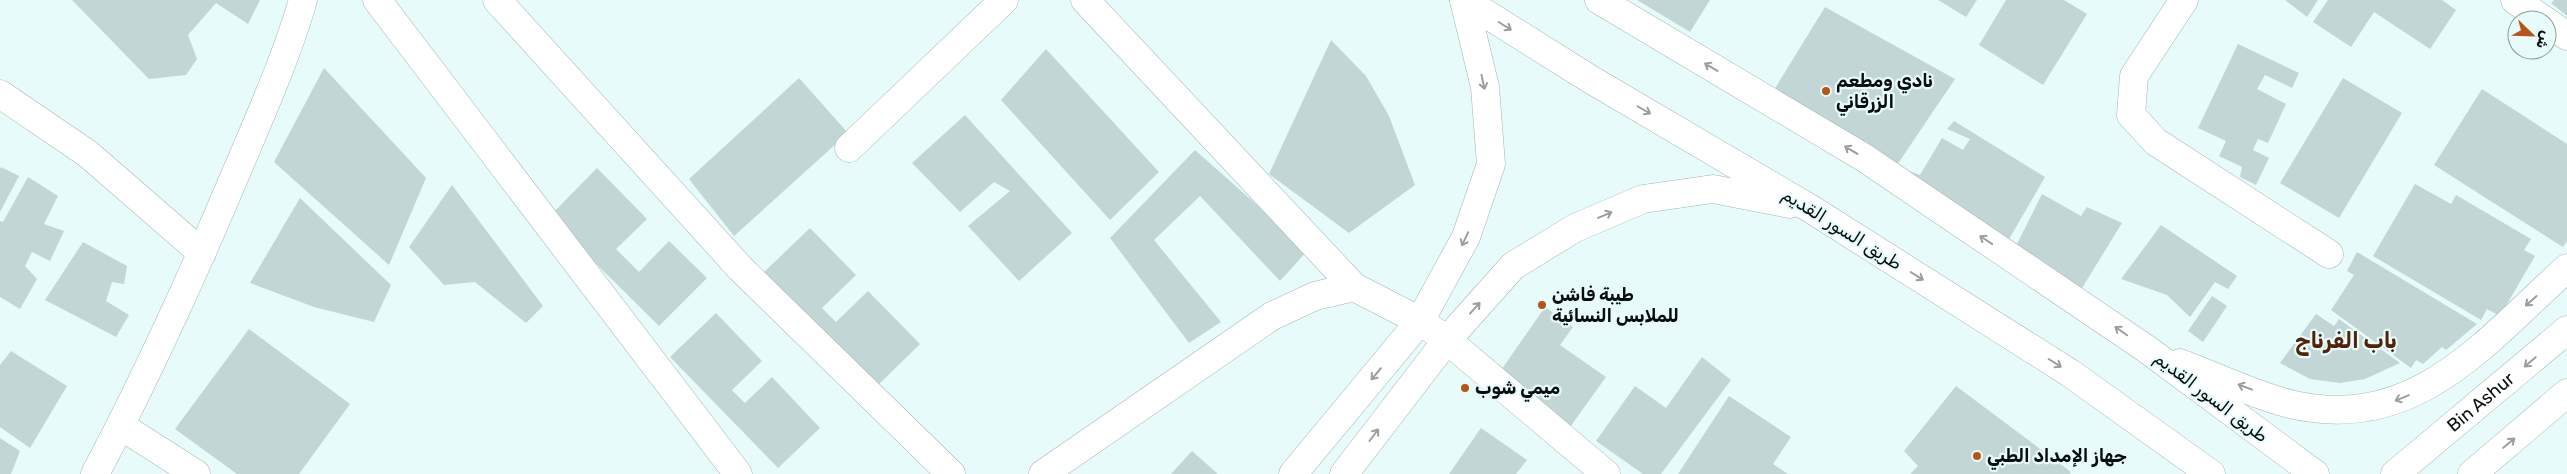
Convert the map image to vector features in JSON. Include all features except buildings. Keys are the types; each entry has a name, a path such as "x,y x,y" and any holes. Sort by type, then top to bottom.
{"street":[{"path":"95,474 121,426 202,253 269,93 303,0"},
{"path":"377,0 738,474"},
{"path":"497,0 740,268 951,474"},
{"path":"849,148 1004,0"},
{"path":"1085,0 1354,287 1420,322 1447,340 1606,474"},
{"path":"1292,474 1420,322 1466,237 1492,164 1485,87 1464,0"},
{"name":"طريق السور القديم","path":"1464,0 1590,79 1811,208 2070,373 2211,474"},
{"name":"طريق السور القديم","path":"1599,0 1863,157 2148,350 2315,474"},
{"path":"2184,0 2134,76 2131,115 2156,142 2329,254"},
{"path":"2515,0 2530,10"},
{"path":"0,94 88,154 202,253"},
{"path":"1344,474 1447,340 1513,266 1575,228 1643,199 1713,190 1811,208"},
{"path":"2148,350 2288,404 2322,410 2357,409 2391,403 2423,390 2452,371 2567,268"},
{"path":"1043,474 1272,316 1316,296 1354,287"},
{"name":"Bin Ashur","path":"2395,474 2567,330"},
{"path":"2472,474 2567,393"},
{"path":"121,426 196,474"}],"place":[{"name":"نادي ومطعم الزرقاني","path":"1826,91"},
{"name":"طيبة فاشن للملابس النسائية","path":"1542,305"},
{"name":"ميمي شوب","path":"1465,388"},
{"name":"جهاز الإمداد الطبي","path":"1977,456"}],"district":[{"name":"باب الفرناج","path":"2346,340"}]}
